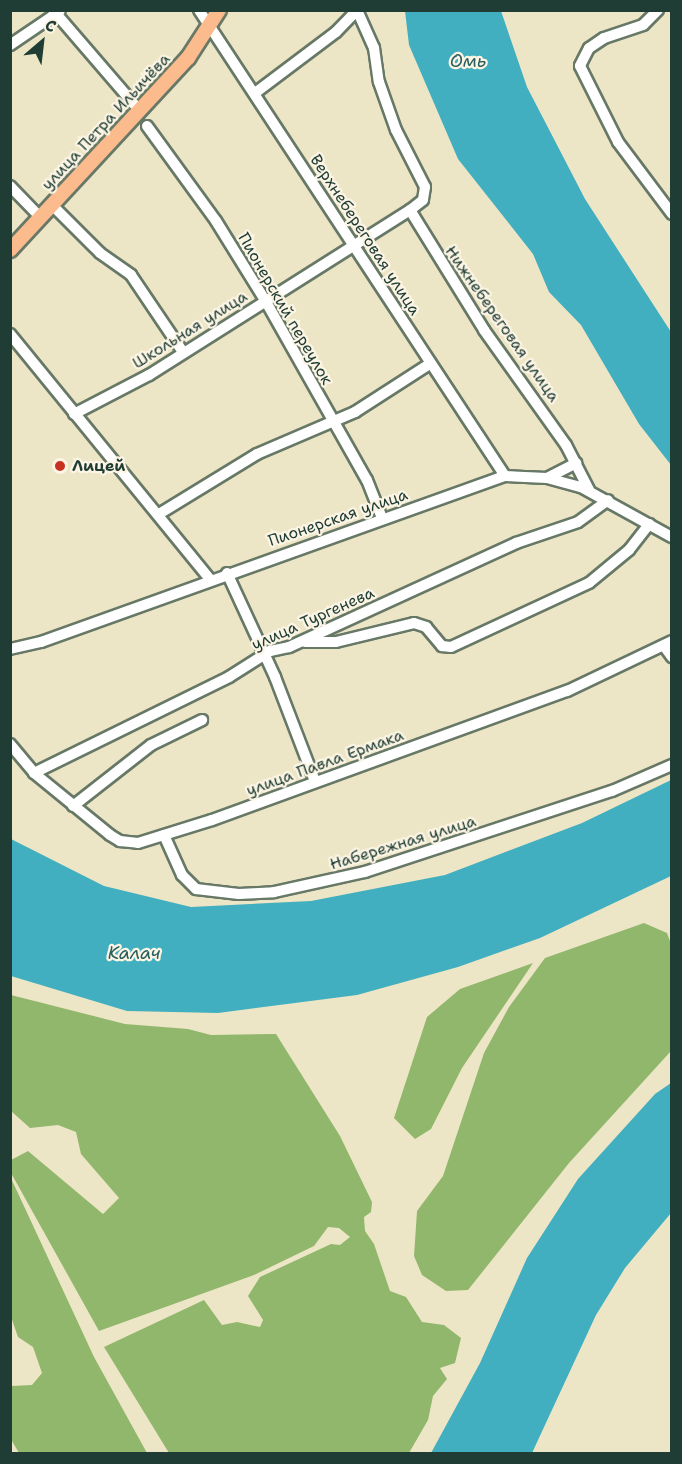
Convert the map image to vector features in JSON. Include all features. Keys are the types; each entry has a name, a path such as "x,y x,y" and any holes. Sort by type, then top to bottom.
{"main road":[{"name":"улица Петра Ильичёва","path":"10,250 188,58 211,27 219,10"}],"street":[{"name":"Верхнебереговая улица","path":"199,10 505,476"},
{"path":"255,93 336,32 357,10 374,48 379,82 396,130 426,187 423,200 410,210"},
{"path":"658,10 643,25 604,38 589,48 579,66 618,142 672,214"},
{"path":"10,45 56,12 139,110"},
{"name":"Пионерский переулок","path":"147,126 216,221 265,300 367,480 382,518"},
{"path":"10,186 40,217"},
{"path":"52,205 100,253 131,275 183,352"},
{"name":"Школьная улица","path":"75,414 183,352 410,210"},
{"name":"Нижнебереговая улица","path":"410,210 478,321 531,392 576,463 589,490"},
{"path":"10,334 210,579"},
{"path":"159,514 257,454 355,412 431,363"},
{"path":"547,478 576,463"},
{"name":"Пионерская улица","path":"10,649 41,642 210,579 505,476 547,478 589,490 672,537"},
{"name":"улица Тургенева","path":"34,773 229,677 263,655 302,642 516,543 578,522 608,500"},
{"path":"302,642 336,642 414,623 426,627 442,646 451,647 589,582 629,550 649,524"},
{"path":"227,573 315,781"},
{"path":"668,643 672,657"},
{"name":"улица Павла Ермака","path":"10,744 34,773 73,806 120,841 138,843 567,690 668,643"},
{"path":"73,806 151,745 202,720"},
{"name":"Набережная улица","path":"164,835 179,869 196,889 239,894 274,892 365,872 612,791 672,765"}],"green space":[{"path":"644,923 667,933 671,944 671,1051 569,1163 468,1290 446,1291 422,1275 414,1256 417,1211 443,1176 484,1053 509,1007 545,958"},
{"path":"533,963 462,1068 431,1129 415,1139 394,1118 427,1017 460,989"},
{"path":"11,995 125,1024 188,1029 211,1035 276,1034 340,1136 372,1202 371,1212 364,1217 365,1231 374,1244 390,1291 406,1297 422,1322 444,1325 461,1338 455,1363 440,1368 447,1379 433,1396 428,1420 409,1453 169,1453 104,1347 204,1300 222,1325 237,1322 260,1327 263,1320 248,1296 260,1277 331,1244 340,1245 350,1237 339,1228 328,1227 314,1246 254,1275 99,1331 11,1173 11,1160 28,1151 103,1214 119,1198 81,1154 76,1132 58,1125 30,1128 11,1111"},
{"path":"10,1176 94,1357 147,1453 19,1453 12,1441 11,1386 32,1385 42,1373 33,1347 18,1337 11,1317"}],"water":[{"name":"Омь","path":"405,11 501,11 527,87 585,199 671,332 671,465 639,424 581,325 549,292 533,254 458,159 409,45"},
{"name":"Калач","path":"671,780 671,876 540,938 458,967 357,995 218,1013 127,1011 11,976 11,839 104,886 191,907 311,901 445,875 582,823"},
{"path":"671,1083 671,1213 625,1268 596,1315 532,1453 431,1453 480,1363 527,1258 578,1179 655,1094"}],"place":[{"name":"Лицей","path":"60,466"}]}
